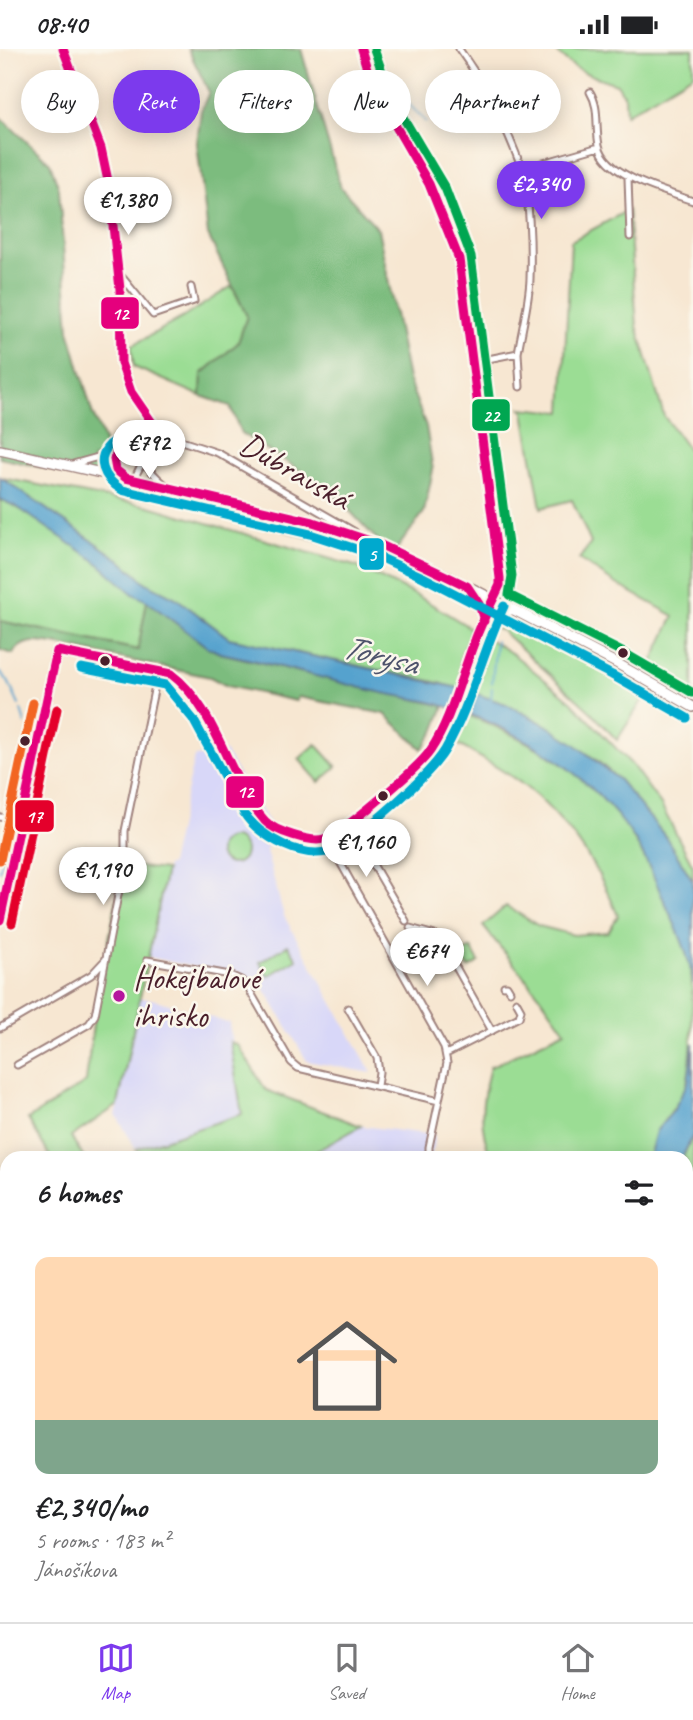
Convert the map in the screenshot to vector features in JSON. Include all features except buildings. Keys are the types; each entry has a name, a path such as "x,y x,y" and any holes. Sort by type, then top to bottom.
{"main road":[{"path":"0,450 306,520 367,539 467,586 618,664 693,707"}],"street":[{"path":"63,49 100,148 108,181 118,271 121,363 131,392 160,434 117,453 114,465 126,478 136,475 141,465 136,451 140,443"},
{"path":"361,49 371,85 428,183 450,230 459,259 500,585 512,610 484,621"},
{"path":"459,49 474,70"},
{"path":"590,92 596,102 599,147 628,178 693,201"},
{"path":"506,133 522,169 529,224 530,281 518,352 520,387"},
{"path":"522,169 599,147"},
{"path":"628,178 630,237"},
{"path":"118,271 153,315 194,302 191,287"},
{"path":"473,362 518,352"},
{"name":"Dúbravská","path":"160,434 218,453 367,539"},
{"path":"69,465 129,450 139,457 158,480 172,489"},
{"path":"0,920 4,888 21,822 57,651 171,674 183,683 267,823 302,838 327,839 419,765 438,738 500,585"},
{"path":"467,586 479,604 484,621"},
{"path":"17,1065 89,1024 95,1015 125,859 125,831 158,671"},
{"path":"0,817 21,822"},
{"path":"349,823 406,921"},
{"path":"327,839 437,1032 446,1054 447,1063 429,1151"},
{"path":"410,928 440,939 492,1031"},
{"path":"0,1028 91,975 105,960"},
{"path":"147,960 230,975 241,980 291,1062 298,1068 439,1101"},
{"path":"91,975 101,983"},
{"path":"504,986 510,991"},
{"path":"446,1054 519,1017 520,1010 516,1001"},
{"path":"348,1008 377,1058 377,1086"}],"shaded area":[{"path":"225,751 271,827 266,851 284,916 372,1073 307,1061 260,981 149,957 167,865 170,865 194,757 212,756"},
{"path":"141,998 156,1000 229,1023 242,1114 136,1149 116,1115"},
{"path":"361,1126 435,1135 432,1151 318,1151"}],"green space":[{"path":"188,49 301,49 307,70 214,70 214,133 314,133 314,94 341,188 378,229 408,379 426,426 433,470 424,512 387,562 153,492 0,458 0,117 50,163 59,189 69,330 92,412 109,453 92,459 100,475 308,525 383,546 328,488 241,433 230,406 201,396 202,374 238,343 247,316 208,235 197,143 201,111 209,92"},
{"path":"555,49 693,49 693,74 626,114 625,97 617,84 575,67"},
{"path":"628,210 637,326 664,416 693,456 693,698 647,673 674,616 613,582 579,559 591,543 572,500 541,508 524,412 521,408 562,412 571,241"},
{"path":"232,286 247,316 238,343 202,374 201,396 134,367 131,346"},
{"path":"2,478 149,506 358,567 418,596 513,654 571,701 632,765 661,805 693,866 693,881 665,836 619,780 598,761 546,725 506,704 440,683 229,638 176,598 146,583 120,560"},
{"path":"0,499 62,535 147,601 138,650 0,621"},
{"path":"147,601 207,647 220,653 444,706 434,732 422,749 385,714 298,697 296,701 227,686 210,677 52,644 28,643 13,654 0,650 0,621 138,650"},
{"path":"502,619 522,632 649,690 617,740 592,713 501,630 488,624"},
{"path":"457,711 505,731 553,758 596,791 614,810 634,839 653,875 680,934 691,967 692,1022 690,1066 684,1092 657,1131 651,1151 489,1151 482,1113 490,1067 565,1031 483,926 506,906 539,926 574,935 608,932 618,916 588,856 557,816 511,776 447,738"},
{"path":"316,744 337,767 319,782 299,759"},
{"path":"232,838 241,842 245,851 241,860 232,864 223,860 219,851 223,842"},
{"path":"123,865 166,870 118,1105 71,1137 80,1151 47,1151 28,1119 86,1082 93,1024"},
{"path":"288,945 297,959 268,976 260,962"},
{"path":"471,948 479,962 469,968 460,954"},
{"path":"230,1042 238,1045 266,1090 361,1126 316,1151 136,1149 242,1114"},
{"path":"693,1135 693,1151 686,1151"}],"water":[{"path":"0,477 120,560 146,583 176,598 229,638 459,688 506,704 575,744 619,780 665,836 693,881 693,984 680,937 637,843 609,806 566,767 518,736 465,713 430,702 220,653 207,647 147,601 133,594 94,560 17,507 0,499"},
{"path":"693,1043 693,1135 685,1151 651,1151 656,1131 673,1111 688,1082"}],"waterway":[{"path":"411,106 425,121"},
{"path":"492,683 496,641"},
{"path":"0,672 8,681 19,705"},
{"path":"491,701 492,688"},
{"path":"21,710 25,723"},
{"path":"13,815 25,743"},
{"path":"0,871 10,825"}],"transit line":[{"name":"12","path":"63,49 101,148 108,181 120,289 121,363 131,392 160,434 117,453 114,459 116,470 126,478 313,522 379,544 467,586 479,604 484,621"},
{"name":"12","path":"57,651 171,674 187,688 200,705 241,785 265,821 276,829 302,838 324,839 346,826 411,771 430,751 437,739 480,628 500,585 500,578 459,259 429,184 372,85 361,49"},
{"name":"22","path":"374,49 391,97 445,188 471,256 512,576 509,595 624,653 693,693"},
{"name":"5","path":"149,450 136,441 124,439 114,442 103,457 103,468 109,480 122,490 310,534 375,555 612,675 687,718"},
{"name":"5","path":"81,668 165,685 193,719 251,822 283,845 321,853 345,844 376,820 437,761 462,715 504,606"},
{"name":"12","path":"0,920 57,651"},
{"path":"0,860 33,703"},
{"name":"17","path":"12,923 57,709"}],"place":[{"name":"Hokejbalové ihrisko","path":"119,996"}],"water label":[{"name":"Torysa","path":"380,654"}]}
